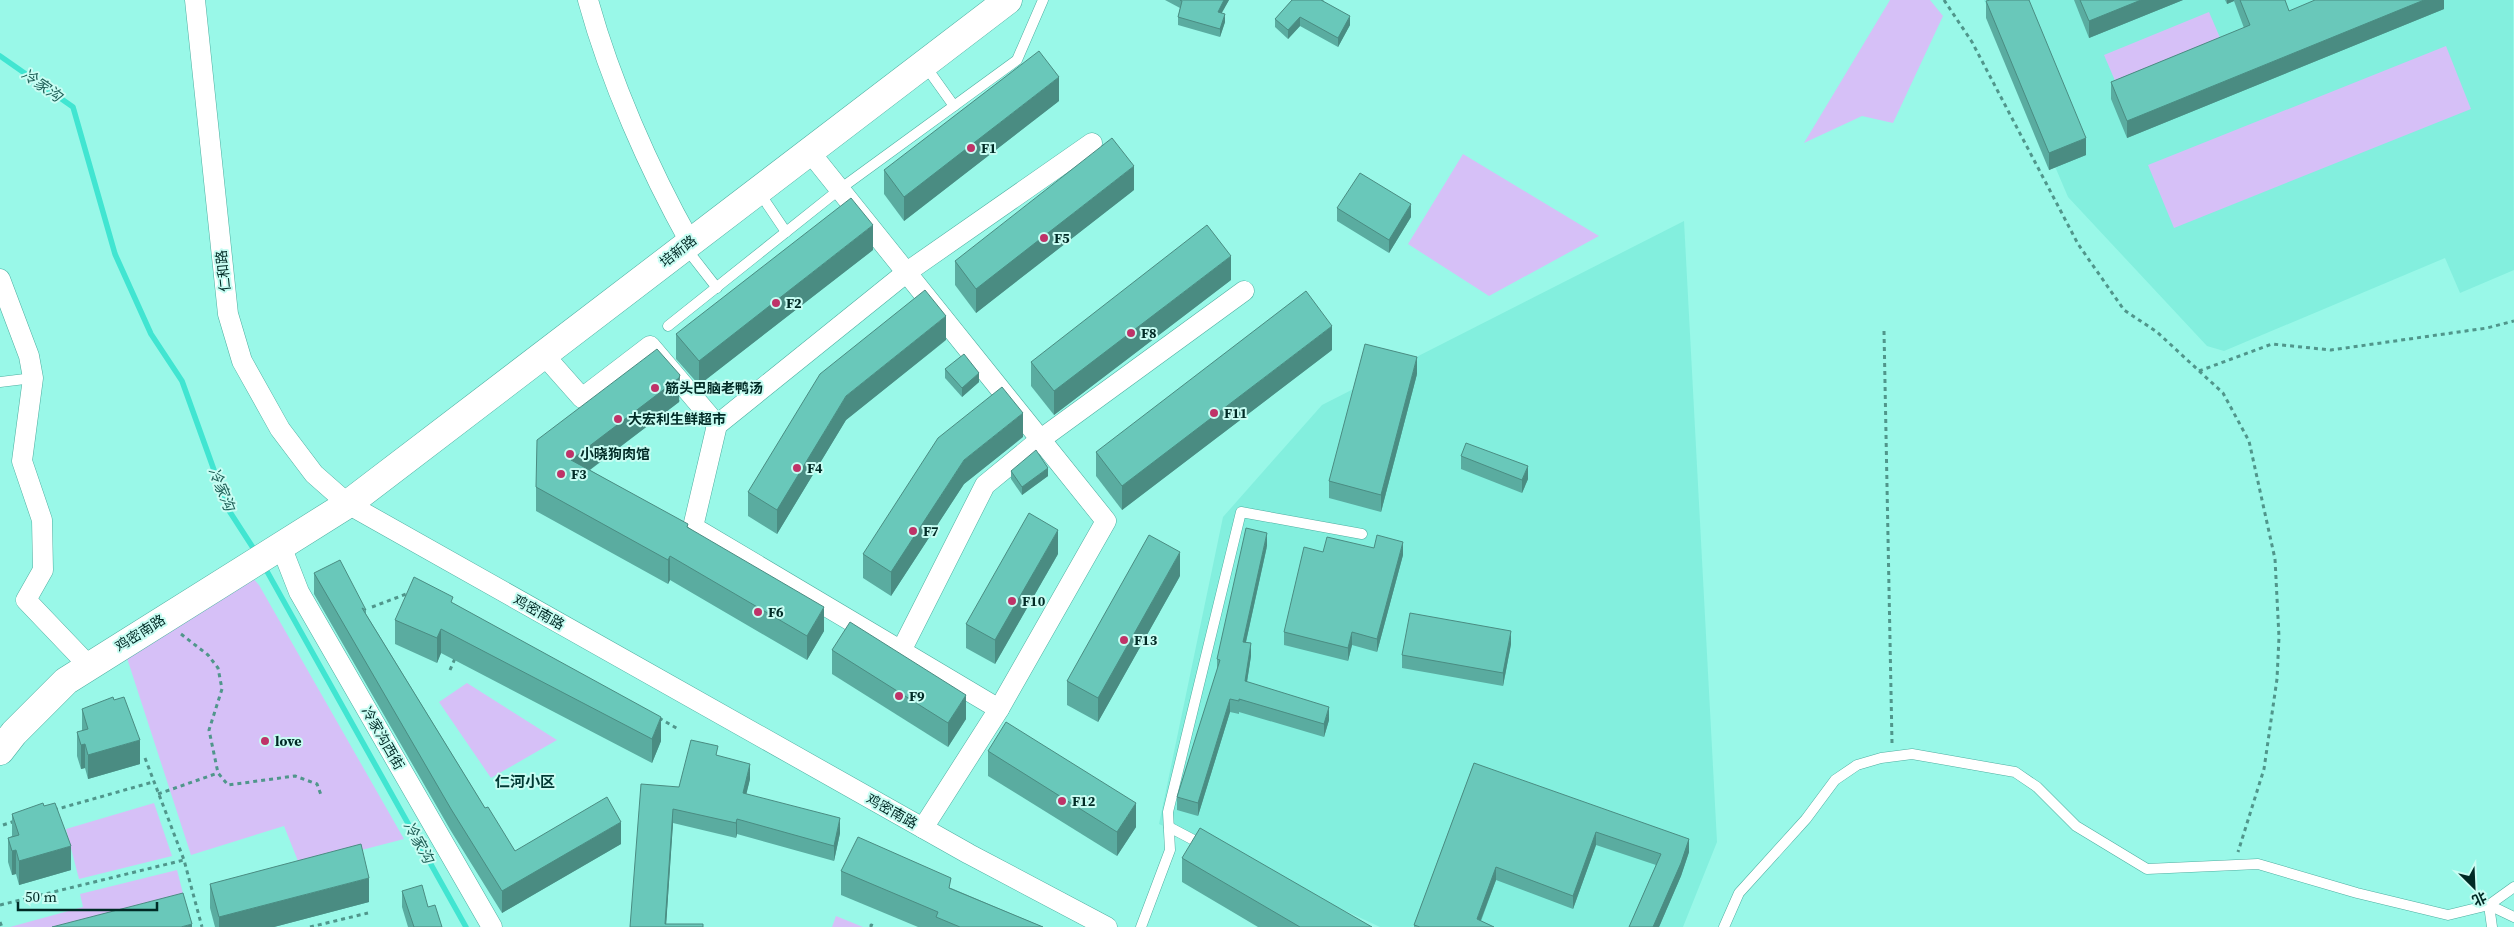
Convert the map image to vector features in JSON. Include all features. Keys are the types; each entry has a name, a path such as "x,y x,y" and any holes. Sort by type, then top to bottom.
{"highway":[{"name":"培新路","path":"348,504 1008,0"},
{"name":"鸡密南路","path":"0,751 14,733 66,682 348,504"}],"street":[{"name":"仁和路","path":"195,0 215,182 223,283 228,314 242,362 280,429 314,474 348,504"},
{"path":"588,0 602,50 667,201 688,244"},
{"path":"999,709 693,527 717,425 907,272 1092,143"},
{"path":"809,151 1106,522 999,709 923,828"},
{"path":"0,280 29,356 32,378 22,461 42,520 43,570 26,600 89,666"},
{"path":"901,650 985,484 1041,439 1244,291"},
{"path":"543,354 582,398 650,346 717,425"},
{"name":"鸡密南路","path":"348,504 923,828 1107,927"},
{"name":"冷家沟西街","path":"281,546 300,592 492,927"}],"lane":[{"path":"668,326 840,190 1017,60 1043,0"},
{"path":"924,63 954,106"},
{"path":"758,190 786,232"},
{"path":"688,244 717,288"},
{"path":"0,382 32,378"},
{"path":"1141,927 1170,850 1168,812 1241,512 1362,534"},
{"path":"1724,927 1739,893 1806,819 1835,780 1856,765 1893,756 1912,754 2015,772 2038,787 2076,826 2147,869 2258,864 2448,915 2489,905 2514,887"},
{"path":"1169,827 1212,850"},
{"path":"2489,905 2514,917"},
{"path":"2489,905 2492,927"}],"path":[{"path":"1944,0 1972,42 2078,244 2124,310 2156,332 2224,393 2249,441 2275,559 2279,637 2277,678 2264,769 2234,864"},
{"path":"2199,371 2272,344 2331,350 2487,328 2514,321"},
{"path":"1884,331 1893,756"},
{"path":"372,607 414,591"},
{"path":"178,632 208,655 218,668 222,689 209,730 218,774 228,786 295,776 317,784 321,795"},
{"path":"450,670 457,653"},
{"path":"652,715 678,729"},
{"path":"145,758 152,782 184,860 202,927"},
{"path":"158,794 218,774"},
{"path":"50,812 152,782"},
{"path":"3,825 22,819"},
{"path":"0,905 184,860"},
{"path":"310,927 368,913"},
{"path":"0,922 2,927"},
{"path":"870,927 871,925 876,927"}],"shaded area":[{"path":"1890,0 1930,0 1943,16 1893,123 1862,116 1804,143"},
{"path":"1984,0 2513,0 2514,270 2460,293 2445,258 2224,351 2207,346 2068,197"},
{"path":"2209,12 2221,40 2116,83 2104,55"},
{"path":"2446,46 2471,109 2174,228 2148,165"},
{"path":"1463,154 1599,236 1489,296 1408,244"},
{"path":"1684,221 1717,842 1683,927 1380,927 1159,824 1223,517 1322,405"},
{"path":"251,576 259,585 404,839 300,866 284,826 191,855 126,655"},
{"path":"467,683 557,740 491,778 439,702"},
{"path":"154,803 172,856 79,879 66,829"},
{"path":"177,870 187,909 119,927 10,927 83,907 80,894"},
{"path":"836,916 863,927 832,927"}],"building":[{"path":"1180,0 1224,0 1218,12 1225,14 1220,29 1178,17 1182,1"},
{"path":"1292,0 1321,0 1350,16 1338,38 1300,17 1288,30 1275,19"},
{"path":"2029,0 2086,138 2049,153 1986,1"},
{"path":"2080,0 2141,0 2089,21"},
{"path":"2240,0 2285,0 2289,11 2315,0 2424,0 2127,121 2111,82 2250,25"},
{"path":"1039,51 1059,77 904,197 884,170"},
{"path":"1112,138 1134,166 976,289 955,261"},
{"path":"1360,173 1411,204 1389,240 1337,208"},
{"path":"851,198 873,225 699,361 676,334"},
{"path":"1207,225 1231,256 1054,391 1031,362"},
{"path":"925,290 946,316 846,396 777,510 748,492 820,374"},
{"path":"1306,291 1332,326 1122,486 1096,452"},
{"path":"1365,344 1417,357 1381,495 1329,481"},
{"path":"657,349 680,375 679,378 571,460 688,524 687,527 824,607 807,636 670,556 668,560 536,487 537,440"},
{"path":"964,354 979,373 962,388 945,369"},
{"path":"1002,387 1023,413 964,460 891,572 863,554 938,438"},
{"path":"1466,443 1528,466 1522,480 1461,456"},
{"path":"1036,450 1048,468 1022,487 1011,471"},
{"path":"1029,513 1058,530 995,640 966,624"},
{"path":"1246,528 1267,533 1243,642 1251,643 1245,681 1329,707 1324,724 1239,699 1239,701 1230,699 1198,803 1177,797 1220,660 1217,659"},
{"path":"1149,535 1180,552 1098,698 1067,681"},
{"path":"1377,535 1403,542 1377,639 1352,632 1348,648 1284,632 1304,547 1323,552 1327,537 1374,548"},
{"path":"340,560 366,610 362,608 485,808 488,807 515,851 607,797 621,822 502,891 451,809 314,573"},
{"path":"414,577 453,597 451,602 661,717 652,739 441,629 437,638 395,620"},
{"path":"1410,613 1511,631 1503,673 1402,655"},
{"path":"850,622 966,695 948,723 832,650"},
{"path":"113,697 114,700 124,697 140,740 88,755 85,744 81,745 77,732 88,729 82,709"},
{"path":"1006,722 1136,803 1117,832 988,751"},
{"path":"691,740 718,746 716,755 750,764 743,793 840,818 834,846 737,819 736,823 673,809 665,924 703,924 703,927 630,927 641,784 679,787"},
{"path":"1474,763 1689,839 1681,863 1653,927 1629,927 1661,854 1596,832 1573,896 1496,867 1477,919 1494,927 1420,927 1414,925"},
{"path":"43,803 44,806 55,803 71,846 19,861 16,850 12,851 8,838 19,835 12,814"},
{"path":"1200,828 1372,927 1300,927 1182,858"},
{"path":"858,837 951,878 949,888 1043,927 960,927 936,917 938,912 841,871"},
{"path":"361,844 369,878 219,917 210,884"},
{"path":"422,885 428,907 435,905 442,927 414,927 402,891"},
{"path":"183,893 192,924 181,927 52,927"}],"waterway":[{"name":"冷家沟","path":"0,56 73,107 115,254 151,334 182,381 228,509 257,554"},
{"name":"冷家沟","path":"264,566 466,927"}],"place":[{"name":"F1","path":"971,148"},
{"name":"F5","path":"1044,238"},
{"name":"F2","path":"776,303"},
{"name":"F8","path":"1131,333"},
{"name":"筋头巴脑老鸭汤","path":"655,388"},
{"name":"F11","path":"1214,413"},
{"name":"大宏利生鲜超市","path":"618,419"},
{"name":"小晓狗肉馆","path":"570,454"},
{"name":"F4","path":"797,468"},
{"name":"F3","path":"561,474"},
{"name":"F7","path":"913,531"},
{"name":"F10","path":"1012,601"},
{"name":"F6","path":"758,612"},
{"name":"F13","path":"1124,640"},
{"name":"F9","path":"899,696"},
{"name":"love","path":"265,741"},
{"name":"F12","path":"1062,801"}],"district":[{"name":"仁河小区","path":"525,781"}]}
